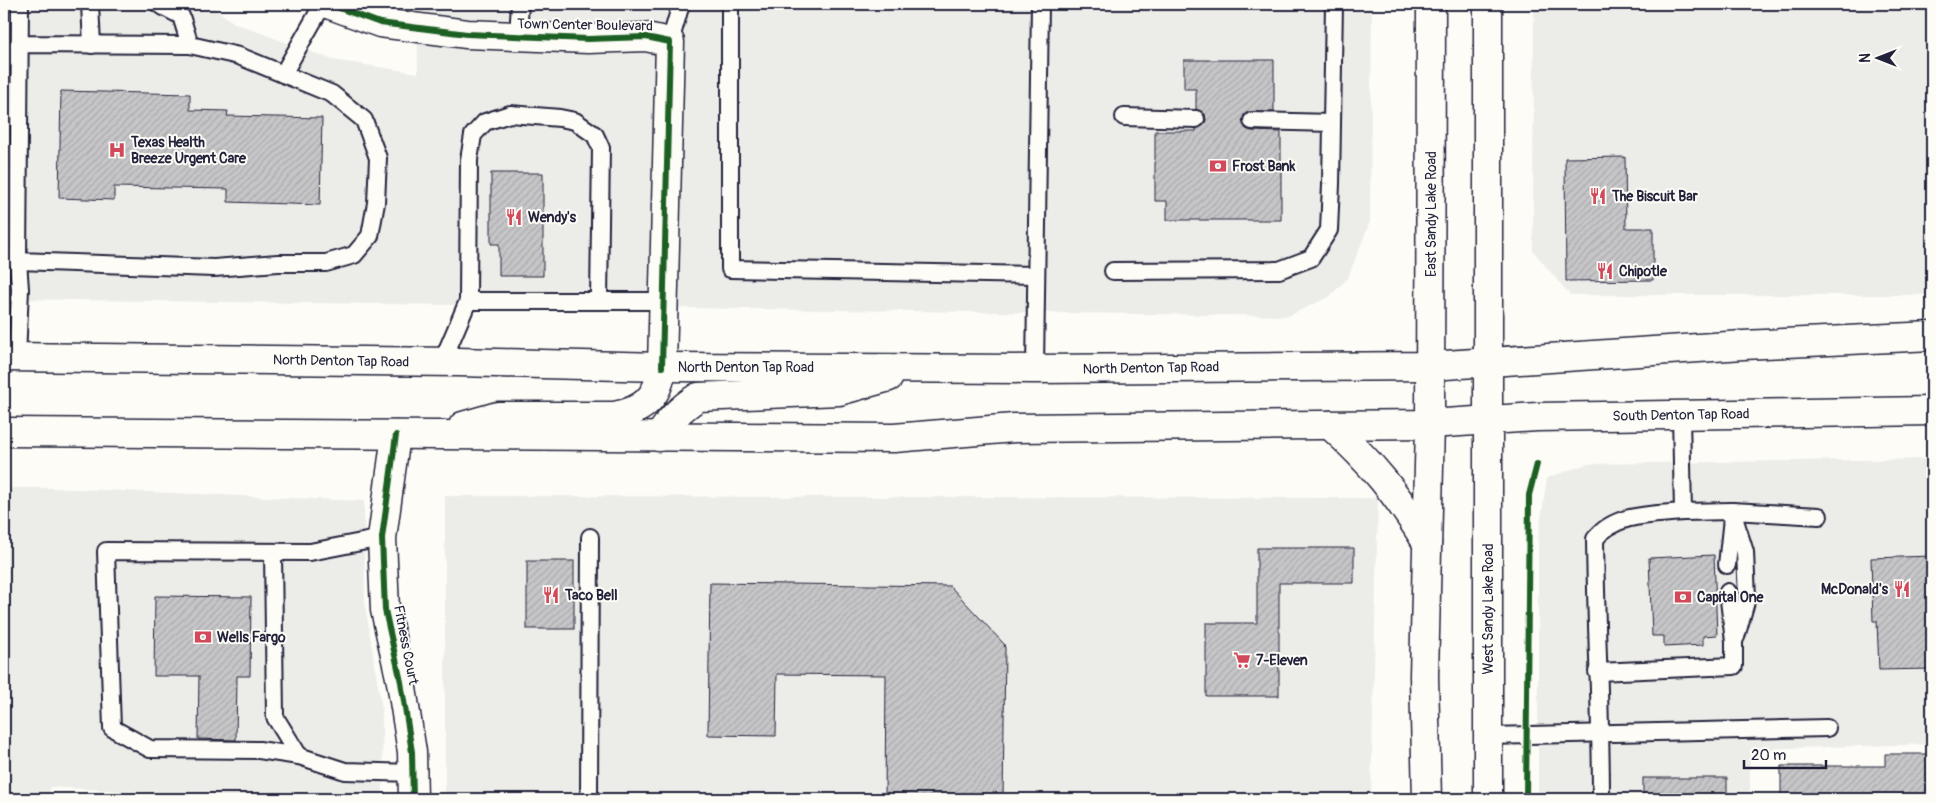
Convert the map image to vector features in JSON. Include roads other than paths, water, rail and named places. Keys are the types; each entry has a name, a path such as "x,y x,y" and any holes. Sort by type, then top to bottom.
{"main road":[{"name":"Town Center Boulevard","path":"328,4 380,23 468,34 588,39 646,37 670,42 662,366 661,377 655,393 644,405 630,413 614,416 498,416 430,435"},
{"name":"East Sandy Lake Road","path":"1430,424 1432,4"},
{"path":"1488,4 1488,420"},
{"path":"1487,363 1743,345 1932,336"},
{"name":"North Denton Tap Road","path":"10,357 1036,369 1430,366 1487,363"},
{"path":"659,437 669,421 682,407 698,398 839,391 917,368"},
{"name":"South Denton Tap Road","path":"1430,424 1488,420 1680,414 1932,411"},
{"name":"West Sandy Lake Road","path":"1488,420 1488,799"},
{"path":"1330,424 1359,451 1383,478 1408,511 1427,543"},
{"path":"4,432 894,438 1014,428 1430,424 1424,676 1427,799"},
{"name":"Fitness Court","path":"396,435 382,538 385,610 401,682 412,752 413,799"}],"lane":[{"path":"10,357 20,289 18,261 20,4"},
{"path":"90,4 92,45"},
{"path":"158,4 181,16 190,45"},
{"path":"283,74 324,4"},
{"path":"518,36 520,4"},
{"path":"670,42 681,4"},
{"path":"730,4 730,269 1036,275"},
{"path":"1036,369 1040,4"},
{"path":"1114,271 1279,270 1311,258 1329,230 1334,4"},
{"path":"4,61 19,44 190,45 240,56 332,94 364,120 378,158 376,203 370,236 354,255 326,263 278,263 214,268 18,261 4,252"},
{"path":"442,362 468,301 469,160 473,135 485,122 510,114 560,118 575,121 595,134 601,148 599,301"},
{"path":"1124,117 1196,119"},
{"path":"1252,121 1332,123"},
{"path":"468,301 663,301"},
{"path":"1680,414 1683,512"},
{"path":"1727,564 1732,511"},
{"path":"1732,511 1745,552 1748,598 1734,641"},
{"path":"1601,799 1601,733 1595,539 1602,529 1614,522 1641,516 1683,512 1732,511 1819,516"},
{"path":"382,538 310,552 106,551 112,728 150,749 259,750 299,756 346,771 413,773"},
{"path":"589,799 590,538"},
{"path":"273,552 275,716 299,756"},
{"path":"1598,672 1734,666 1734,641 1728,592"},
{"path":"1488,736 1827,728"}],"place":[{"name":"Texas Health Breeze Urgent Care","path":"117,150"},
{"name":"Frost Bank","path":"1218,166"},
{"name":"The Biscuit Bar","path":"1598,196"},
{"name":"Wendy's","path":"514,217"},
{"name":"Chipotle","path":"1605,271"},
{"name":"McDonald's","path":"1902,589"},
{"name":"Taco Bell","path":"551,595"},
{"name":"Capital One","path":"1683,597"},
{"name":"Wells Fargo","path":"203,637"},
{"name":"7-Eleven","path":"1242,660"}]}
